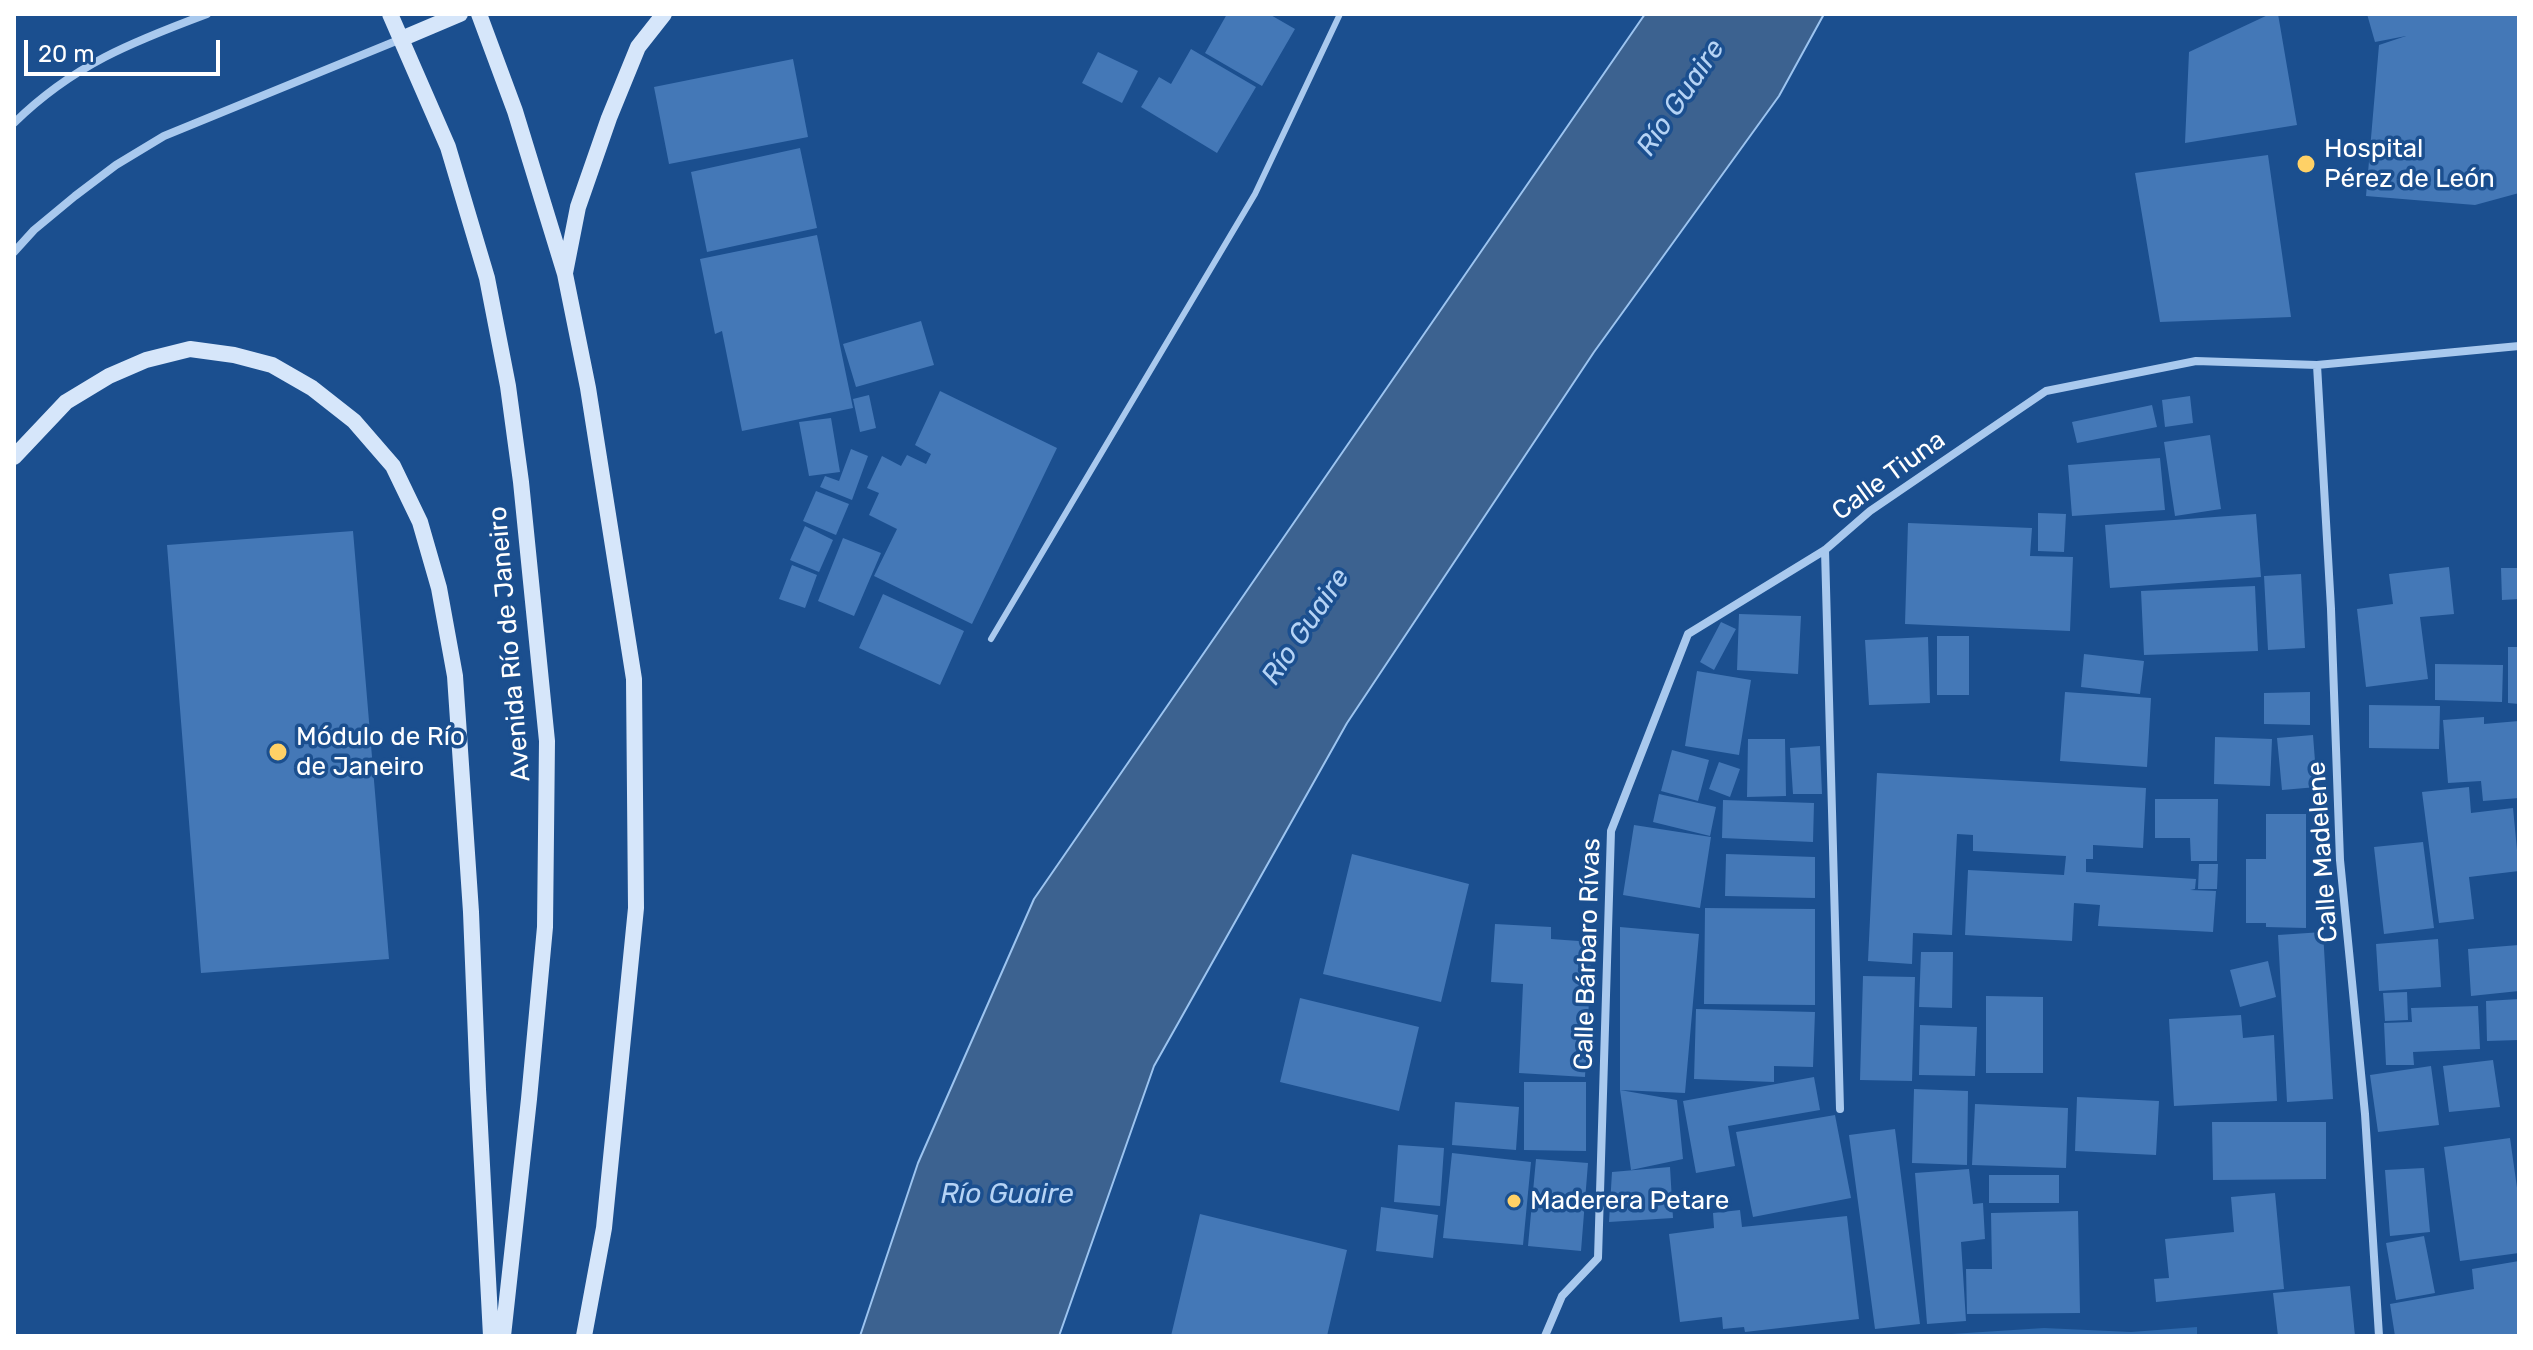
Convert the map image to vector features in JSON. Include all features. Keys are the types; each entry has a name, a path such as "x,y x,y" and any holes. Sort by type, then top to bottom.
{"street":[{"path":"14,123 34,103 70,76 129,43 207,14"},
{"name":"Avenida Río de Janeiro","path":"390,14 448,147 487,278 508,386 521,482 547,741 545,927 503,1336"},
{"path":"14,252 34,230 75,196 116,165 164,136 460,14"},
{"path":"479,14 515,111 565,274 588,388 634,679 636,908 604,1228 584,1336"},
{"path":"565,274 578,207 609,118 638,47 664,14"},
{"name":"Calle Tiuna","path":"1840,1109 1825,550 1870,511 2046,391 2196,361 2317,365 2519,346"},
{"path":"14,457 66,402 109,376 146,360 190,349 234,355 272,365 312,388 354,421 393,466 420,522 439,588 455,676 471,912 491,1336"},
{"name":"Calle Madelene","path":"2317,365 2331,609 2340,860 2365,1114 2379,1336"},
{"name":"Calle Bárbaro Rívas","path":"1545,1336 1562,1296 1598,1258 1611,831 1688,634 1825,550"}],"lane":[{"path":"991,639 1255,194 1340,14"}],"shaded area":[{"path":"2197,1327 2197,1336 1936,1335 2044,1328 2131,1332"}],"water":[{"name":"Río Guaire","path":"1645,14 1824,14 1779,96 1594,352 1347,723 1154,1066 1059,1336 860,1336 918,1163 1034,899"}],"building":[{"path":"1227,14 1269,14 1295,29 1262,86 1205,53"},
{"path":"2270,14 2278,14 2297,125 2185,143 2189,52"},
{"path":"2367,14 2519,14 2519,193 2475,205 2366,196 2379,45 2406,36 2375,42"},
{"path":"1191,49 1256,87 1217,153 1141,107 1159,77 1171,84"},
{"path":"1098,52 1138,71 1122,103 1082,83"},
{"path":"793,59 808,137 669,164 654,87"},
{"path":"800,148 817,228 707,252 691,172"},
{"path":"2268,155 2291,317 2160,322 2135,173"},
{"path":"817,235 853,408 742,431 722,331 715,334 700,259"},
{"path":"921,321 934,365 856,387 843,344"},
{"path":"940,391 1057,448 972,624 874,576 897,529 869,515 879,493 867,488 882,456 901,466 907,455 926,464 931,454 915,445"},
{"path":"869,395 876,428 860,432 853,399"},
{"path":"2190,396 2193,423 2165,427 2162,400"},
{"path":"2152,405 2157,427 2077,443 2072,422"},
{"path":"831,418 840,472 809,476 799,422"},
{"path":"2210,435 2221,509 2175,516 2164,442"},
{"path":"851,449 868,456 852,500 820,487 825,476 839,481"},
{"path":"2160,458 2165,510 2072,516 2068,465"},
{"path":"816,491 849,504 836,535 803,521"},
{"path":"2038,513 2066,514 2064,552 2038,551"},
{"path":"2256,514 2261,577 2110,588 2105,525"},
{"path":"1908,523 2032,528 2030,556 2073,557 2070,631 1905,624"},
{"path":"805,526 833,540 819,572 790,560"},
{"name":"Módulo de Río de Janeiro","path":"353,531 389,959 201,973 167,545"},
{"path":"843,538 881,553 854,616 818,601"},
{"path":"792,565 817,575 805,608 779,599"},
{"path":"2449,567 2454,614 2420,617 2428,679 2366,687 2357,609 2393,604 2389,574"},
{"path":"2501,568 2519,568 2519,599 2502,600"},
{"path":"2301,574 2305,648 2268,650 2264,576"},
{"path":"2255,586 2258,651 2144,655 2141,591"},
{"path":"883,594 964,631 940,685 859,648"},
{"path":"1739,614 1801,616 1798,674 1737,670"},
{"path":"1721,622 1736,629 1714,670 1700,662"},
{"path":"1937,636 1969,636 1969,695 1937,695"},
{"path":"1928,637 1930,703 1869,705 1865,640"},
{"path":"2508,647 2519,647 2519,704 2508,703"},
{"path":"2084,654 2144,661 2140,694 2081,687"},
{"path":"2435,664 2503,665 2502,702 2435,700"},
{"path":"1697,671 1751,680 1739,755 1685,746"},
{"path":"2065,692 2151,698 2147,767 2060,761"},
{"path":"2310,692 2310,725 2264,724 2264,693"},
{"path":"2369,705 2440,706 2439,749 2369,748"},
{"path":"2484,717 2484,724 2519,721 2519,798 2483,801 2481,781 2448,783 2443,720"},
{"path":"2313,735 2317,787 2282,790 2277,738"},
{"path":"2215,737 2272,739 2270,786 2214,784"},
{"path":"1748,739 1785,739 1786,796 1747,797"},
{"path":"1820,746 1822,794 1793,794 1790,748"},
{"path":"1672,750 1709,760 1698,801 1661,791"},
{"path":"1719,762 1740,769 1730,797 1709,789"},
{"path":"1877,773 2146,788 2143,848 2093,845 2093,859 2086,859 2086,872 2196,879 2195,889 2190,890 2216,891 2213,932 2098,926 2100,905 2074,903 2072,941 1965,935 1968,870 2064,875 2066,856 1973,851 1973,835 1957,834 1952,935 1913,933 1912,964 1868,961"},
{"path":"2469,787 2471,813 2513,808 2519,871 2469,877 2474,919 2439,923 2422,792"},
{"path":"1659,794 1716,807 1710,836 1653,822"},
{"path":"2155,799 2218,799 2217,861 2191,861 2190,838 2155,838"},
{"path":"1723,800 1814,803 1813,842 1722,838"},
{"path":"2266,814 2306,814 2306,928 2246,923 2246,859 2266,859"},
{"path":"1634,825 1711,837 1700,908 1623,895"},
{"path":"2423,842 2434,928 2384,934 2374,847"},
{"path":"1352,854 1469,884 1441,1002 1323,974"},
{"path":"1726,854 1815,857 1815,898 1725,896"},
{"path":"2199,864 2218,864 2217,889 2198,889"},
{"path":"1705,908 1815,909 1815,1005 1704,1004"},
{"path":"1495,924 1551,927 1551,939 1592,942 1585,1077 1519,1073 1523,984 1491,982"},
{"path":"1620,927 1699,934 1685,1093 1620,1090"},
{"path":"2323,932 2333,1099 2287,1102 2278,935"},
{"path":"2438,939 2441,987 2379,991 2376,944"},
{"path":"2519,945 2519,991 2471,996 2468,949"},
{"path":"1921,952 1953,952 1952,1008 1919,1007"},
{"path":"2268,961 2276,997 2240,1007 2230,970"},
{"path":"1863,976 1915,977 1912,1081 1860,1080"},
{"path":"2407,992 2408,1020 2385,1021 2383,993"},
{"path":"1986,996 2043,997 2043,1073 1986,1073"},
{"path":"1300,998 1419,1027 1399,1111 1280,1082"},
{"path":"2519,999 2519,1040 2487,1041 2486,1001"},
{"path":"2478,1006 2480,1049 2413,1052 2414,1065 2386,1065 2384,1023 2412,1022 2411,1008"},
{"path":"1696,1009 1815,1012 1813,1067 1774,1066 1774,1082 1694,1079"},
{"path":"2241,1015 2243,1038 2274,1035 2277,1101 2174,1106 2169,1019"},
{"path":"1920,1025 1977,1027 1975,1076 1919,1075"},
{"path":"2493,1060 2500,1107 2449,1112 2443,1066"},
{"path":"2431,1066 2439,1125 2378,1132 2370,1075"},
{"path":"1814,1077 1820,1110 1728,1126 1735,1166 1696,1173 1683,1101"},
{"path":"1524,1082 1586,1082 1586,1151 1524,1150"},
{"path":"1914,1089 1968,1091 1967,1165 1912,1163"},
{"path":"1620,1090 1677,1100 1683,1159 1631,1170"},
{"path":"2077,1097 2159,1101 2156,1155 2075,1151"},
{"path":"1455,1102 1519,1107 1516,1150 1452,1145"},
{"path":"1975,1104 2068,1108 2066,1168 1972,1165"},
{"path":"1835,1115 1851,1198 1753,1217 1736,1132"},
{"path":"2212,1122 2326,1122 2326,1179 2213,1180"},
{"path":"1895,1129 1920,1324 1875,1329 1849,1135"},
{"path":"2510,1138 2519,1202 2519,1253 2460,1261 2444,1147"},
{"path":"1398,1145 1444,1148 1440,1206 1394,1202"},
{"path":"1452,1153 1531,1162 1523,1245 1443,1238"},
{"path":"1536,1159 1588,1163 1581,1251 1528,1246"},
{"path":"1670,1167 1673,1218 1609,1222 1612,1172"},
{"path":"2424,1168 2430,1232 2390,1236 2385,1170"},
{"path":"1969,1169 1973,1204 1983,1203 1985,1239 1961,1242 1966,1321 1927,1324 1915,1173"},
{"path":"1989,1175 2059,1175 2059,1203 1989,1203"},
{"path":"2275,1193 2284,1289 2156,1302 2154,1279 2169,1278 2165,1239 2234,1232 2231,1197"},
{"path":"1381,1207 1438,1215 1433,1258 1376,1251"},
{"path":"1740,1210 1742,1227 1847,1216 1859,1319 1745,1332 1744,1327 1723,1329 1722,1317 1680,1322 1669,1234 1714,1228 1713,1213"},
{"path":"2078,1211 2080,1313 1967,1314 1966,1269 1992,1269 1991,1213"},
{"path":"1200,1214 1347,1250 1327,1336 1171,1336"},
{"path":"2424,1236 2435,1293 2396,1300 2386,1243"},
{"path":"2519,1261 2519,1335 2395,1336 2390,1304 2474,1289 2472,1269"},
{"path":"2350,1286 2355,1336 2278,1336 2273,1293"}],"place":[{"name":"Hospital Pérez de León","path":"2306,164"},
{"name":"Módulo de Río de Janeiro","path":"278,752"},
{"name":"Maderera Petare","path":"1514,1201"}]}
